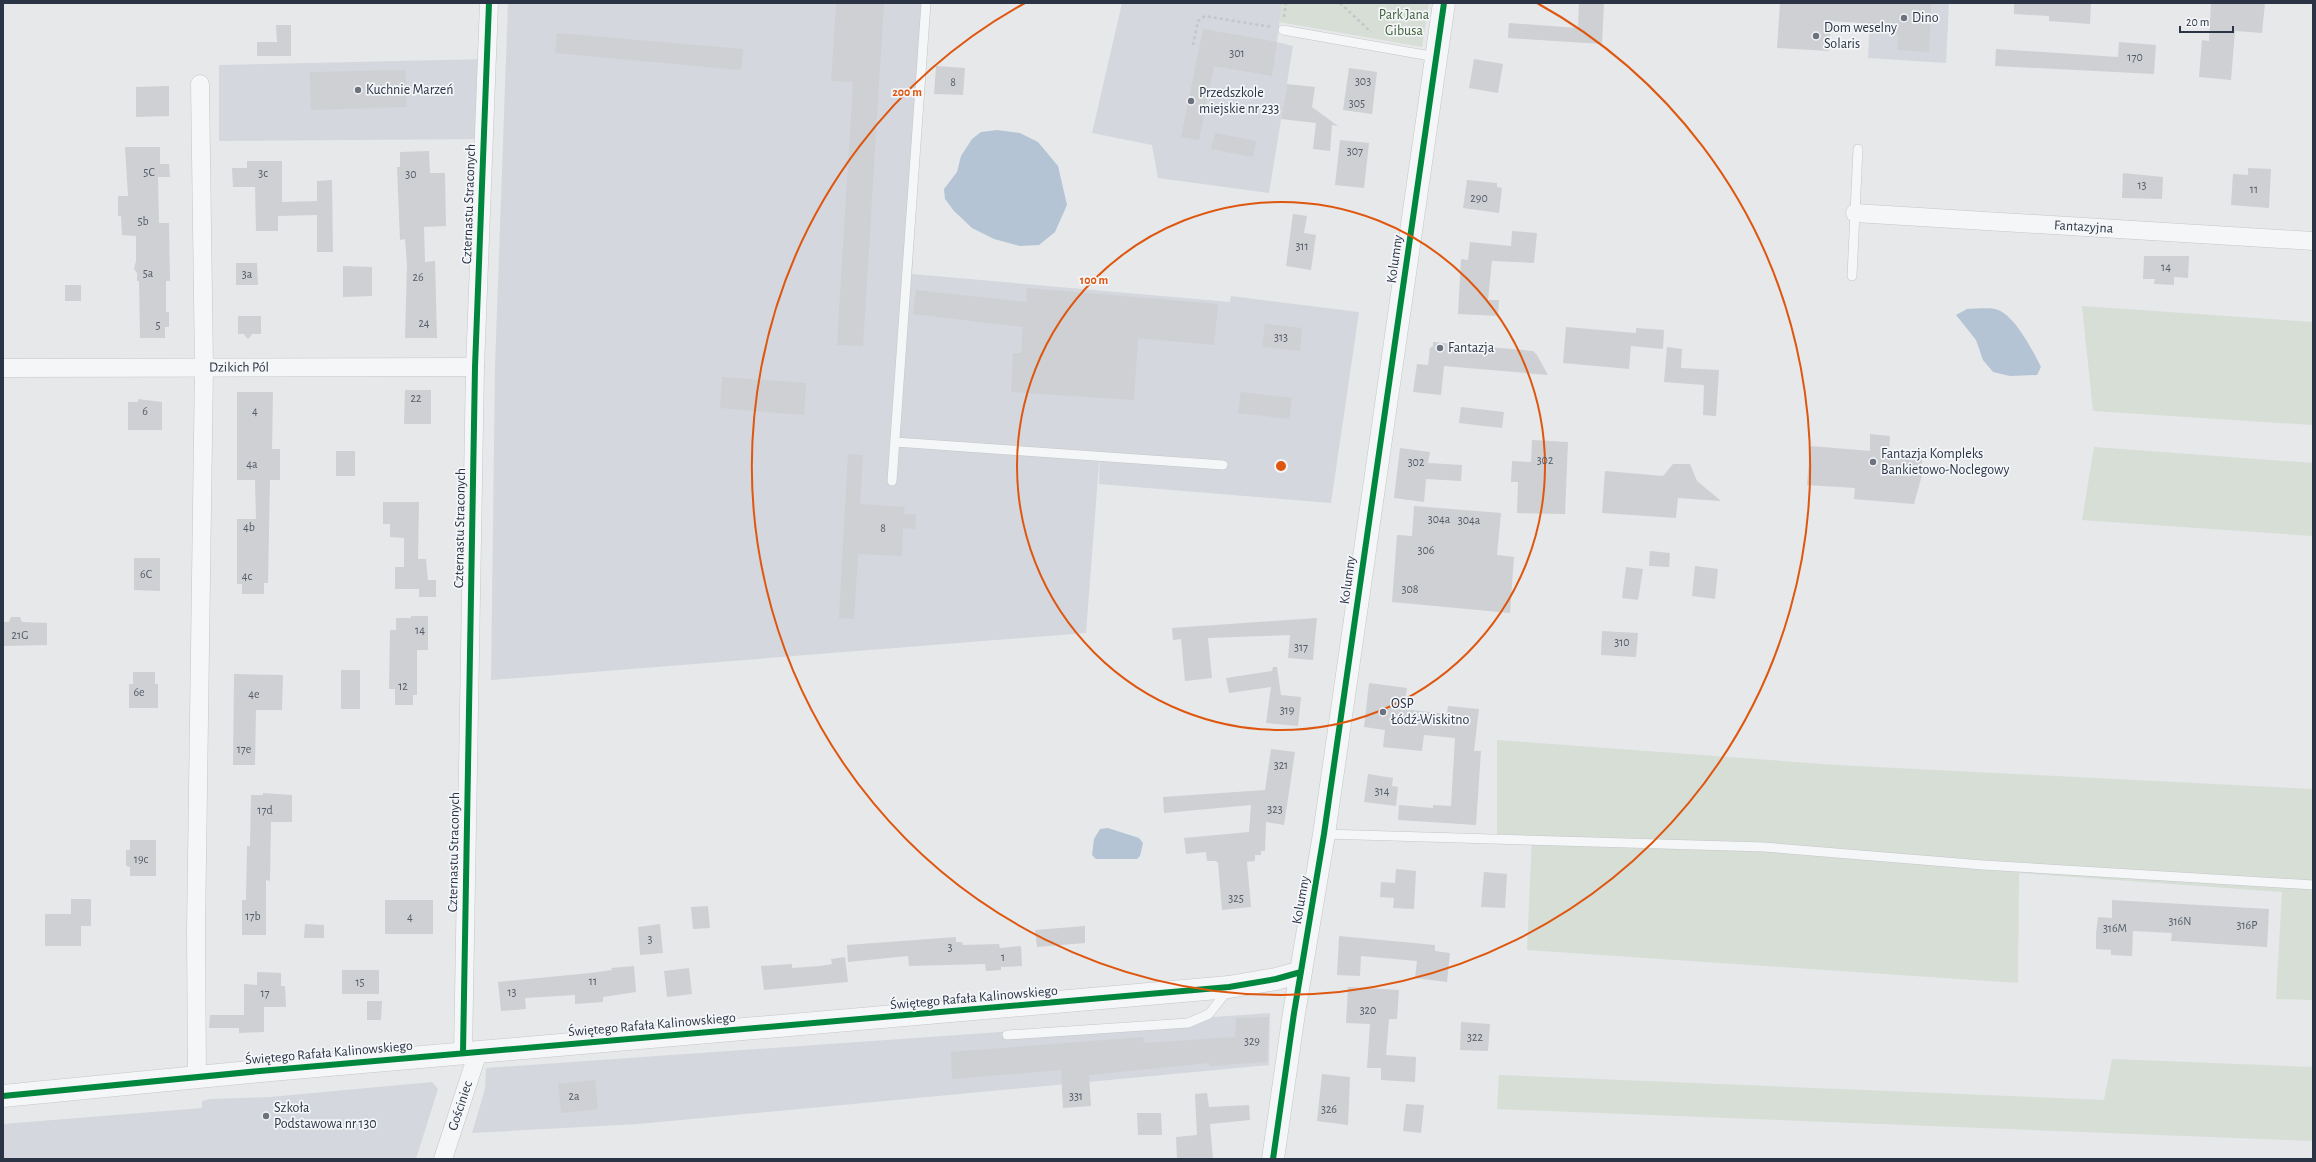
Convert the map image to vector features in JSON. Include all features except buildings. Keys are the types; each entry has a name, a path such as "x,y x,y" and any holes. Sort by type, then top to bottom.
{"street":[{"name":"Czternastu Straconych","path":"470,1053 474,367 489,3"},
{"name":"Kolumny","path":"1273,1159 1301,972 1324,834 1444,3"},
{"path":"197,1078 196,930 204,367 200,84"},
{"name":"Fantazyjna","path":"1855,213 2313,241"},
{"name":"Dzikich Pól","path":"3,368 474,367"},
{"name":"Świętego Rafała Kalinowskiego","path":"3,1096 470,1053 1230,987 1276,979 1301,972"},
{"name":"Gościniec","path":"443,1159 470,1053"}],"lane":[{"path":"892,481 926,3"},
{"path":"1283,30 1436,57"},
{"path":"1852,276 1858,149"},
{"path":"895,442 1223,465"},
{"path":"1324,834 1764,847 1983,865 2313,885"},
{"path":"1007,1035 1188,1023 1209,1014 1230,987"}],"path":[{"path":"1340,3 1389,48"},
{"path":"1194,45 1198,21 1205,16 1283,30"}],"shaded area":[{"path":"508,3 926,3 912,274 1230,302 1231,296 1359,312 1331,503 1099,484 1100,450 1086,633 491,680 495,367"},
{"name":"Przedszkole miejskie nr 233","path":"1122,3 1282,3 1277,42 1293,46 1269,193 1158,178 1152,145 1092,133"},
{"path":"1871,3 1949,3 1946,63 1868,58"},
{"path":"487,59 484,139 219,141 219,65"},
{"path":"1270,1013 1269,1065 638,1124 472,1133 485,1089 486,1068"},
{"name":"Szkoła Podstawowa nr 130","path":"432,1082 438,1089 416,1159 3,1159 3,1124 202,1108 202,1101 210,1099 270,1097"}],"green space":[{"name":"Park Jana Gibusa","path":"1282,3 1429,3 1422,47 1279,22"},
{"path":"2082,306 2313,322 2313,425 2093,411"},
{"path":"2094,447 2313,463 2313,536 2082,520"},
{"path":"1497,740 1837,765 2313,789 2313,1000 2276,999 2282,892 2019,873 2018,983 1527,950 1532,837 1497,834"},
{"path":"2112,1059 2313,1067 2313,1141 1497,1109 1499,1075 2104,1100"}],"water":[{"path":"997,130 1020,133 1038,142 1058,166 1067,205 1055,232 1039,245 1020,246 994,239 972,228 954,211 945,199 944,189 957,172 961,156 972,139 981,132"},
{"path":"1967,309 1995,309 2011,319 2023,335 2041,367 2037,375 2010,376 1993,372 1983,360 1976,340 1956,315"},
{"path":"1108,828 1139,838 1143,843 1140,856 1137,859 1096,859 1092,855 1094,839 1100,829"}],"cycle path":[{"path":"463,1053 475,367 489,3"},
{"path":"1273,1159 1294,1013 1324,834 1444,3"},
{"path":"3,1096 260,1071 1229,987 1276,979 1301,972"}],"place":[{"name":"Dino","path":"1904,18"},
{"name":"Dom weselny Solaris","path":"1816,36"},
{"name":"Kuchnie Marzeń","path":"358,90"},
{"name":"Przedszkole miejskie nr 233","path":"1191,101"},
{"name":"Fantazja","path":"1440,348"},
{"name":"Fantazja Kompleks Bankietowo-Noclegowy","path":"1873,462"},
{"name":"OSP Łódź-Wiskitno","path":"1383,712"},
{"name":"Szkoła Podstawowa nr 130","path":"266,1116"}]}
